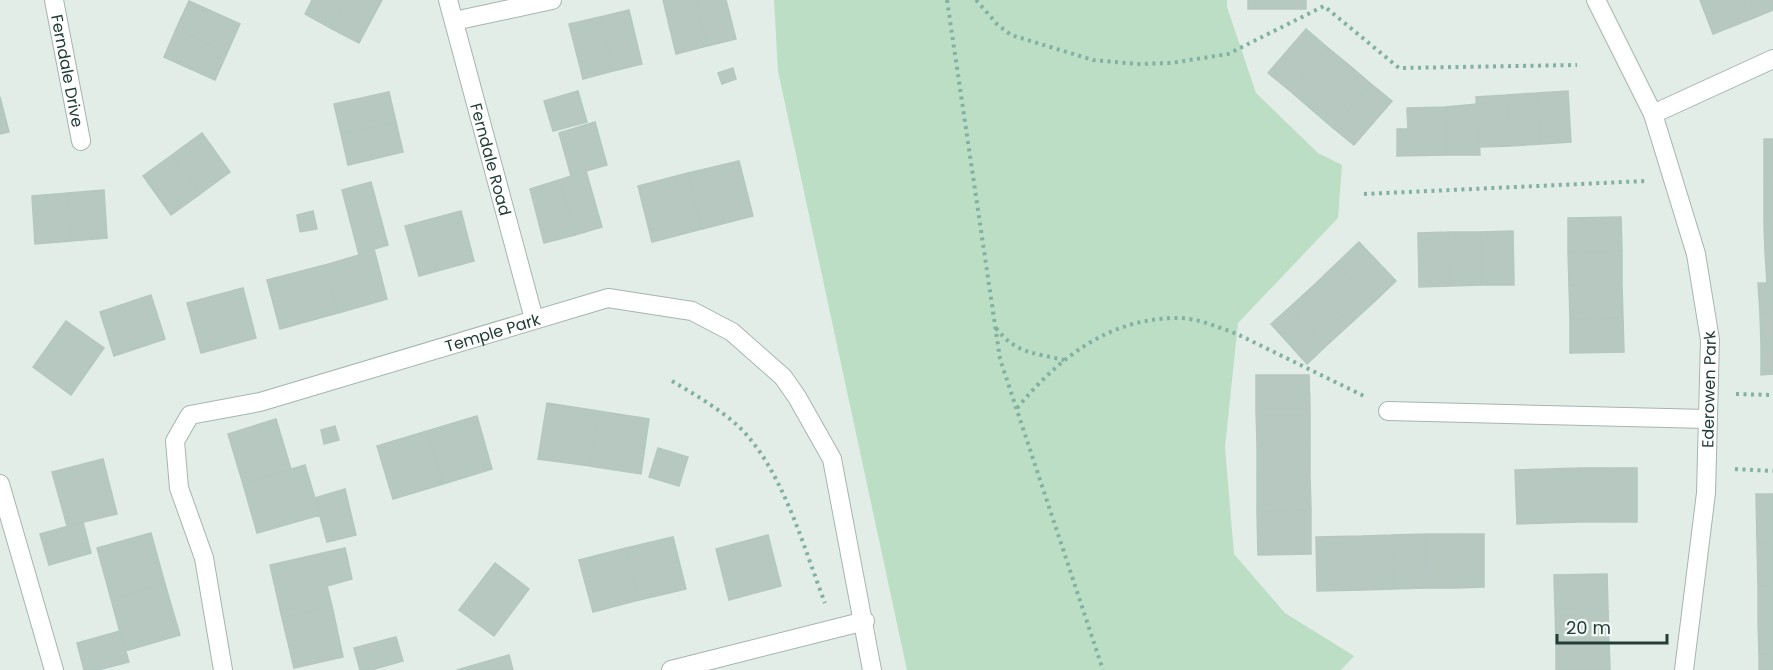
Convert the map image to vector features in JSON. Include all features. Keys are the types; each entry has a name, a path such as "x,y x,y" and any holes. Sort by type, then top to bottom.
{"street":[{"name":"Ferndale Drive","path":"54,0 81,141"},
{"name":"Ferndale Road","path":"448,0 534,319"},
{"path":"454,21 552,0"},
{"name":"Ederowen Park","path":"1596,0 1653,114 1697,265 1710,340 1707,467 1684,670"},
{"path":"1653,114 1773,58"},
{"name":"Temple Park","path":"223,670 204,558 179,488 175,441 190,415 260,402 608,298 692,311 732,332 783,377 798,397 832,459 872,670"},
{"path":"1388,411 1707,419"},
{"path":"0,484 54,670"},
{"path":"671,670 864,621"}],"path":[{"path":"947,0 1000,359 1103,670"},
{"path":"976,0 997,24 1011,35 1093,60 1171,63 1228,54 1324,6 1400,68 1577,64"},
{"path":"1364,194 1672,179"},
{"path":"1017,409 1042,378 1079,347 1123,326 1176,317 1216,326 1237,334 1357,391 1388,411"},
{"path":"995,328 1007,343 1024,351 1064,360"},
{"path":"672,381 737,425 763,457 784,497 835,628"},
{"path":"1708,393 1773,395"},
{"path":"1707,467 1773,471"}],"green space":[{"path":"774,0 1227,0 1227,7 1256,93 1318,153 1342,165 1338,218 1238,323 1225,447 1234,554 1285,613 1354,656 1341,670 907,670 778,71"}],"building":[{"path":"312,0 347,0 332,29 305,14"},
{"path":"347,0 382,0 359,43 332,29"},
{"path":"663,0 695,0 707,46 676,54"},
{"path":"695,0 726,0 736,39 707,46"},
{"path":"1248,0 1306,0 1306,9 1248,9"},
{"path":"1700,0 1749,0 1756,17 1713,34"},
{"path":"1749,0 1773,0 1773,10 1756,17"},
{"path":"189,1 240,24 227,53 176,29"},
{"path":"629,10 642,64 613,71 600,17"},
{"path":"600,17 613,71 583,79 569,24"},
{"path":"176,29 227,53 215,80 164,57"},
{"path":"1306,29 1327,47 1290,91 1268,73"},
{"path":"1327,47 1349,65 1312,110 1290,91"},
{"path":"1349,65 1370,83 1333,128 1312,110"},
{"path":"733,68 736,79 722,84 718,73"},
{"path":"1370,83 1392,101 1354,145 1333,128"},
{"path":"578,91 587,122 553,131 544,101"},
{"path":"1568,91 1571,142 1541,144 1537,93"},
{"path":"389,92 396,122 341,134 334,104"},
{"path":"1537,93 1541,144 1510,146 1507,95"},
{"path":"1507,95 1510,146 1479,147 1476,97"},
{"path":"0,97 9,132 0,134"},
{"path":"1477,104 1480,155 1447,155 1446,107"},
{"path":"1446,107 1447,155 1397,156 1397,129 1408,129 1407,108"},
{"path":"396,122 403,152 348,165 341,134"},
{"path":"595,122 607,165 586,171 602,227 575,235 559,180 571,176 559,133"},
{"path":"202,133 230,172 200,194 172,155"},
{"path":"1764,139 1773,139 1773,177 1764,178"},
{"path":"172,155 200,194 171,215 143,176"},
{"path":"739,161 753,216 702,229 688,173"},
{"path":"688,173 702,229 652,242 638,186"},
{"path":"1773,177 1773,222 1764,222 1764,178"},
{"path":"559,180 575,235 544,243 530,189"},
{"path":"371,182 388,245 374,249 387,299 338,313 325,265 359,255 342,190"},
{"path":"104,190 107,238 71,241 68,193"},
{"path":"68,193 71,241 35,244 32,196"},
{"path":"313,211 317,229 300,232 297,215"},
{"path":"461,211 474,261 419,276 405,226"},
{"path":"1621,217 1622,251 1568,252 1568,218"},
{"path":"1764,222 1773,222 1773,252 1765,253"},
{"path":"1513,231 1514,285 1481,285 1481,232"},
{"path":"1448,232 1449,286 1419,287 1418,233"},
{"path":"1448,232 1481,232 1481,285 1449,286"},
{"path":"1359,242 1396,281 1374,302 1337,263"},
{"path":"1622,251 1622,285 1569,285 1568,252"},
{"path":"1773,252 1773,283 1767,283 1765,253"},
{"path":"1337,263 1374,302 1350,324 1314,285"},
{"path":"325,265 338,313 280,329 267,280"},
{"path":"1758,283 1773,283 1773,313 1760,314"},
{"path":"1314,285 1350,324 1326,346 1290,307"},
{"path":"1569,285 1622,285 1623,318 1570,319"},
{"path":"243,288 256,338 201,353 187,303"},
{"path":"151,295 165,339 114,356 100,312"},
{"path":"1290,307 1326,346 1307,364 1271,324"},
{"path":"1773,313 1773,344 1761,344 1760,314"},
{"path":"1623,318 1624,352 1570,353 1570,319"},
{"path":"66,321 104,348 71,395 33,367"},
{"path":"1761,344 1773,344 1773,374 1761,375"},
{"path":"1256,375 1309,375 1310,409 1256,409"},
{"path":"547,403 598,411 590,466 538,459"},
{"path":"1256,409 1310,409 1310,443 1257,443"},
{"path":"598,411 649,419 641,474 590,466"},
{"path":"477,416 492,469 443,484 427,431"},
{"path":"276,419 291,469 243,484 228,434"},
{"path":"335,426 339,440 324,444 321,430"},
{"path":"427,431 443,484 393,499 377,446"},
{"path":"1257,443 1310,443 1310,477 1257,477"},
{"path":"658,448 688,457 679,486 649,477"},
{"path":"103,459 117,514 67,526 52,472"},
{"path":"305,465 320,515 257,533 243,484"},
{"path":"1578,468 1579,522 1547,523 1546,469"},
{"path":"1578,468 1611,468 1611,522 1579,522"},
{"path":"1611,468 1637,468 1637,522 1611,522"},
{"path":"1546,469 1547,523 1517,524 1515,470"},
{"path":"1257,477 1310,477 1311,510 1257,511"},
{"path":"345,489 356,535 327,542 315,498"},
{"path":"1756,494 1773,494 1773,542 1757,543"},
{"path":"1311,510 1311,554 1258,555 1257,511"},
{"path":"83,522 91,553 49,565 40,534"},
{"path":"151,533 165,584 111,599 97,548"},
{"path":"1425,534 1426,588 1393,589 1392,535"},
{"path":"1425,534 1458,534 1458,588 1426,588"},
{"path":"1458,534 1484,534 1484,587 1458,588"},
{"path":"768,535 781,586 729,600 716,549"},
{"path":"1392,535 1393,589 1363,590 1362,536"},
{"path":"1362,536 1363,590 1317,591 1316,537"},
{"path":"673,537 686,589 639,600 626,548"},
{"path":"1773,542 1773,586 1758,586 1757,543"},
{"path":"345,548 352,579 327,586 332,606 282,618 270,565"},
{"path":"626,548 639,600 593,612 579,560"},
{"path":"495,563 529,589 494,636 459,610"},
{"path":"1607,574 1608,608 1555,609 1554,575"},
{"path":"165,584 180,635 125,651 111,599"},
{"path":"1758,586 1773,586 1773,620 1758,620"},
{"path":"332,606 343,657 294,668 282,618"},
{"path":"1608,608 1609,642 1556,643 1555,609"},
{"path":"1758,620 1773,620 1773,654 1759,654"},
{"path":"120,631 129,662 98,670 84,670 77,643"},
{"path":"396,637 403,661 371,670 360,670 354,648"},
{"path":"1609,642 1610,670 1556,670 1556,643"},
{"path":"1759,654 1773,654 1773,670 1759,670"},
{"path":"509,655 513,670 457,670"}]}
